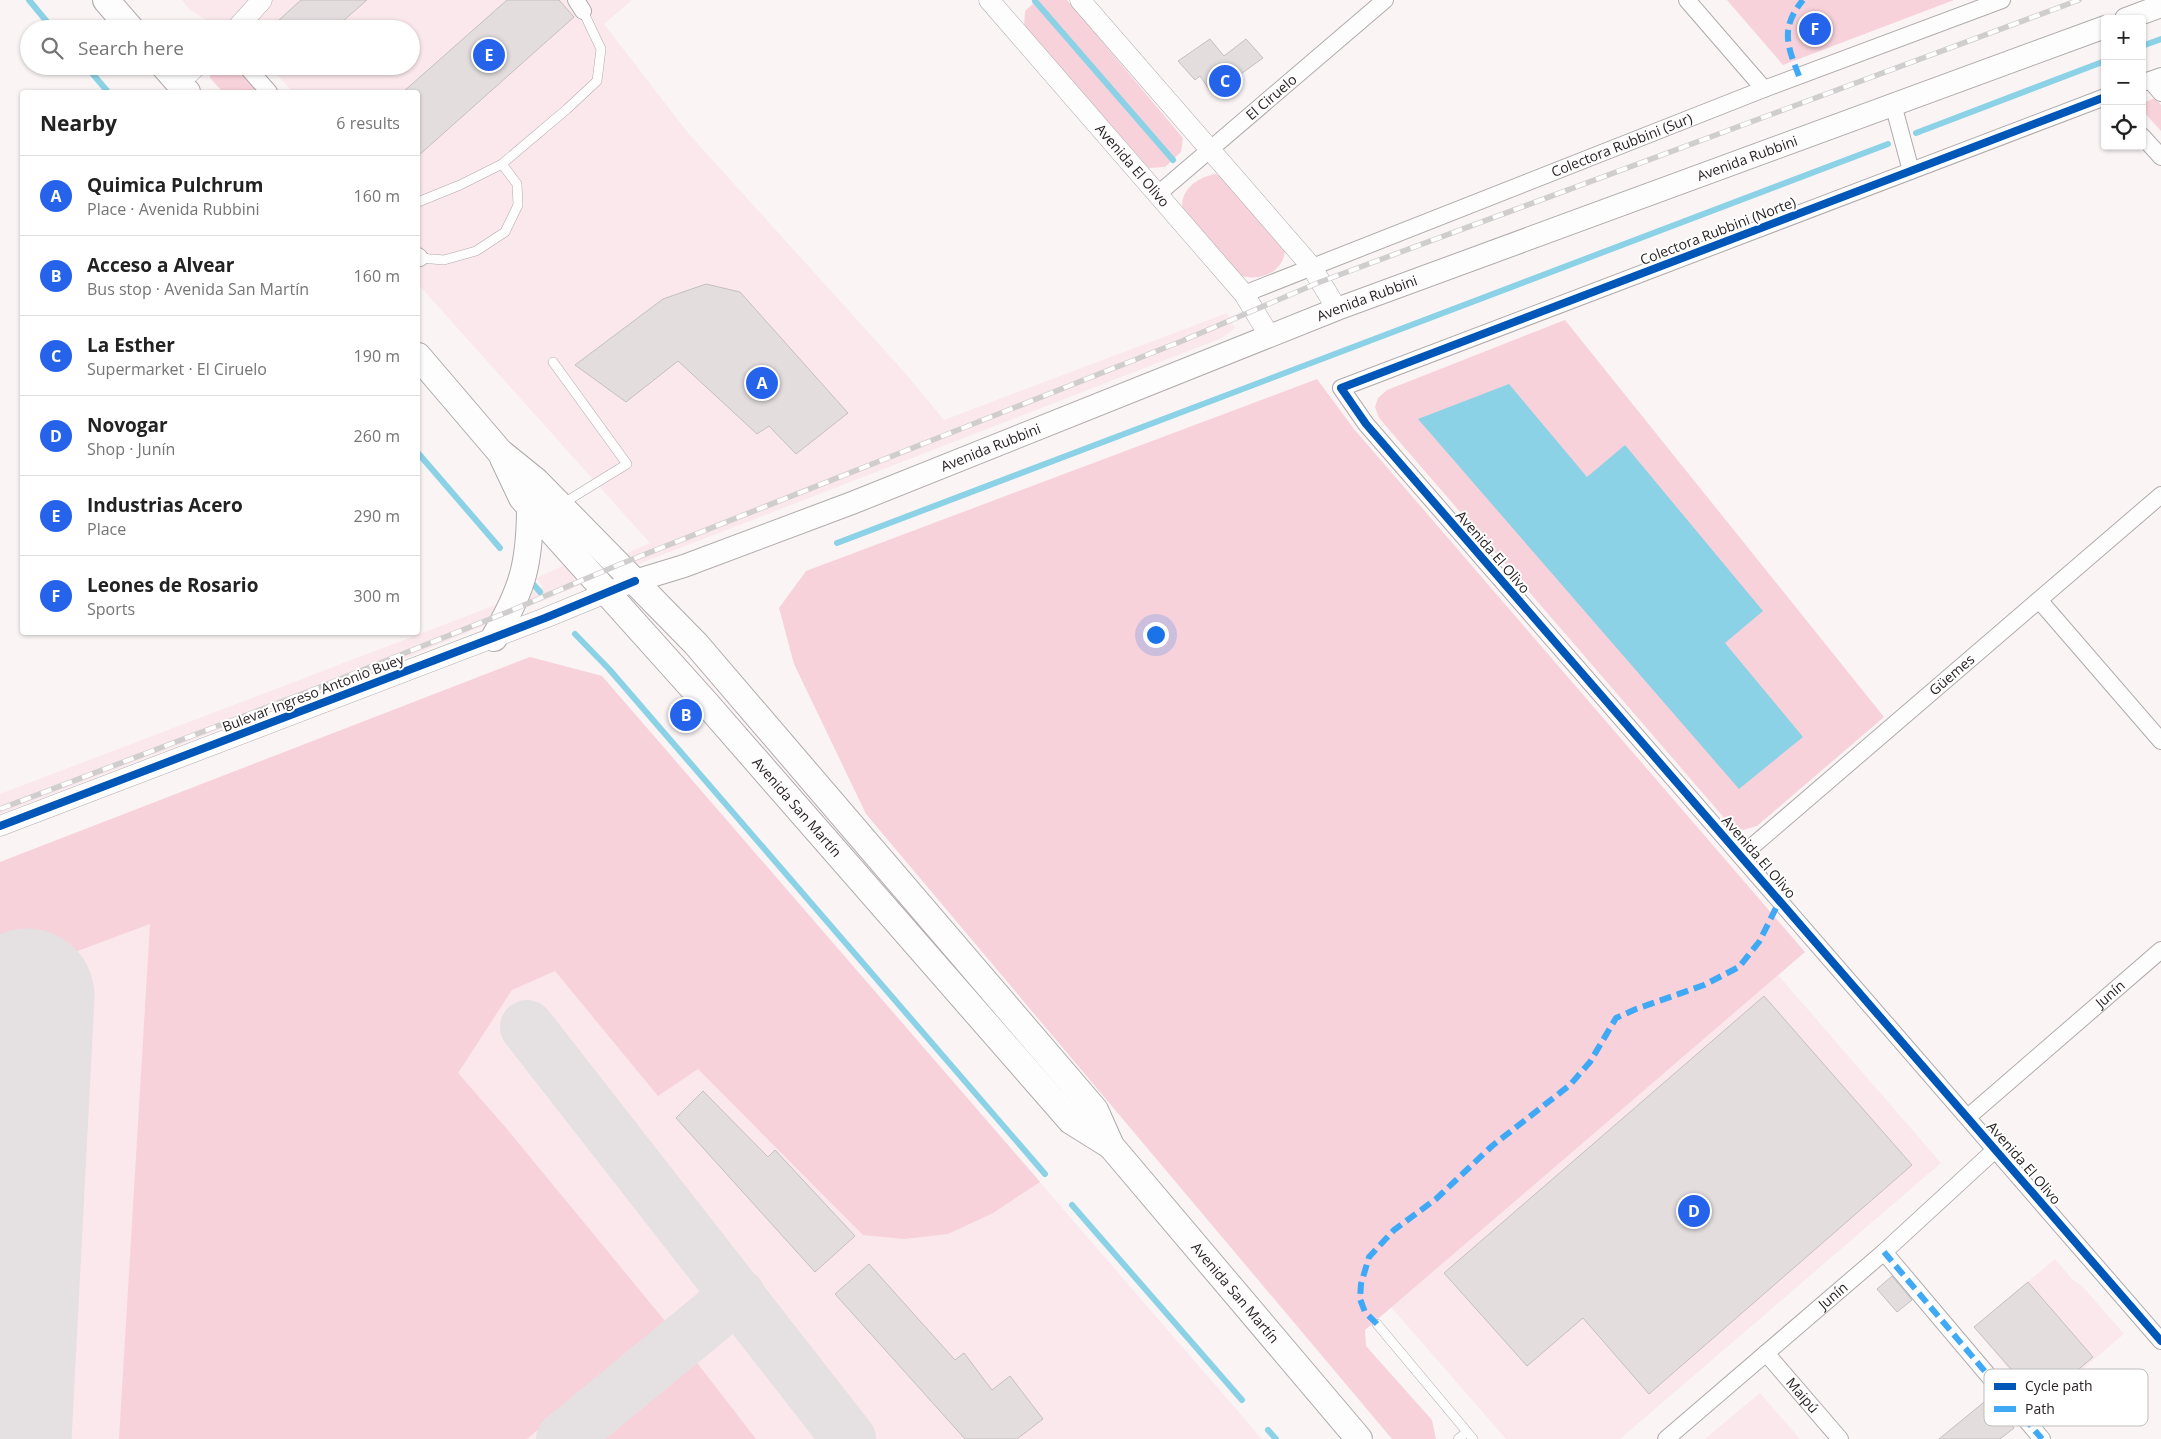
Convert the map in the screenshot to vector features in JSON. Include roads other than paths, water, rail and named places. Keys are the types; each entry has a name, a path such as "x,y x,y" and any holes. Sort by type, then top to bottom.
{"main road":[{"path":"106,0 123,20"},
{"path":"2137,15 2161,6"},
{"name":"Avenida Rubbini","path":"635,581 684,566 852,503 1337,309 2101,28"},
{"name":"Avenida San Martín","path":"420,358 500,452 536,481 696,644 1095,1110 1111,1146 1359,1439"},
{"name":"Avenida San Martín","path":"500,452 522,498 1071,1120 1111,1146"},
{"path":"494,638 510,611 526,570 530,539 530,506"}],"street":[{"path":"244,20 262,0"},
{"path":"1080,0 1311,266 1337,309"},
{"name":"El Ciruelo","path":"1158,194 1385,0"},
{"path":"1687,0 1764,89"},
{"name":"Colectora Rubbini (Sur)","path":"1244,294 1764,89 2002,0"},
{"name":"Avenida El Olivo","path":"999,4 1244,294 1269,335"},
{"path":"254,75 267,90"},
{"path":"2151,80 2161,93"},
{"name":"Colectora Rubbini (Norte)","path":"1341,388 2101,100"},
{"path":"1893,104 1911,171"},
{"path":"2146,140 2161,157"},
{"name":"Avenida El Olivo","path":"1341,388 1366,424 2161,1341"},
{"name":"Güemes","path":"1741,856 2161,495"},
{"name":"Bulevar Ingreso Antonio Buey","path":"0,826 494,638 635,581"},
{"path":"2038,600 2161,741"},
{"name":"Junín","path":"1968,1117 2161,950"},
{"name":"Junín","path":"1666,1439 1884,1252 1996,1149"},
{"path":"1884,1252 1984,1370"},
{"name":"Maipú","path":"1766,1353 1840,1439"},
{"path":"2031,1426 2042,1439"}],"lane":[{"path":"420,201 460,185 502,164 597,81 601,49 579,5"},
{"path":"420,257 444,260 476,251 505,232 518,205 517,184 502,164"},
{"path":"553,362 627,464 560,506"},
{"path":"1377,1324 1473,1439"},
{"path":"1458,1439 1467,1432"}],"water":[{"path":"1509,384 1587,477 1625,445 1763,611 1725,643 1803,737 1739,789 1418,419"}],"waterway":[{"path":"29,0 46,20"},
{"path":"1035,1 1173,160"},
{"path":"2146,45 2161,39"},
{"path":"1916,133 2101,63"},
{"path":"94,75 106,90"},
{"path":"837,543 1888,144"},
{"path":"420,455 500,548"},
{"path":"534,585 540,592"},
{"path":"575,634 609,669 1045,1174"},
{"path":"1072,1205 1242,1400"},
{"path":"1268,1430 1276,1439"}],"railway":[{"path":"0,809 320,687 510,611 618,565 1182,341 1320,282 2079,0"}],"place":[{"name":"Leones de Rosario","path":"1815,29"},
{"name":"Industrias Acero","path":"489,55"},
{"name":"La Esther","path":"1225,81"},
{"name":"Quimica Pulchrum","path":"762,383"},
{"name":"Acceso a Alvear","path":"686,715"},
{"name":"Novogar","path":"1694,1211"}]}
